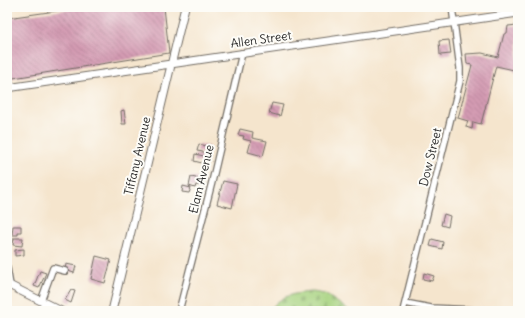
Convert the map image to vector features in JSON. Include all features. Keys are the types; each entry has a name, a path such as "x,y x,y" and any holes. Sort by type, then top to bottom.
{"street":[{"name":"Tiffany Avenue","path":"112,311 185,7"},
{"name":"Dow Street","path":"403,311 460,81 460,68 452,7"},
{"name":"Allen Street","path":"7,88 518,13"},
{"name":"Elam Avenue","path":"179,311 212,182 242,53"},
{"path":"7,268 8,285 62,311"},
{"path":"41,301 53,268 65,272"},
{"path":"405,303 431,308 495,311"}],"green space":[{"path":"313,292 325,294 350,311 269,311 278,301 283,298 294,294"}],"building":[{"path":"84,7 164,7 169,53 7,79 7,18"},
{"path":"518,25 518,72 514,73 514,70 496,66 481,124 473,122 472,129 466,127 468,121 458,118 472,65 467,64 466,54 482,53 498,57 504,34 507,33 508,26"},
{"path":"449,40 451,54 440,55 439,41"},
{"path":"272,103 283,105 280,116 269,113"},
{"path":"124,110 126,124 122,124 121,111"},
{"path":"240,129 253,132 252,138 267,141 263,156 248,152 251,141 243,139 244,136 238,135"},
{"path":"199,144 210,147 209,153 197,151"},
{"path":"195,154 208,157 206,164 194,161"},
{"path":"191,177 201,179 200,185 196,185 195,188 189,186"},
{"path":"223,181 237,184 232,208 217,204"},
{"path":"183,186 191,188 189,193 182,192"},
{"path":"444,214 450,216 448,227 441,225"},
{"path":"13,226 21,226 21,232 18,232 18,235 12,235"},
{"path":"14,238 23,238 22,246 13,245"},
{"path":"432,239 443,242 442,249 430,246"},
{"path":"24,249 24,255 15,256 15,250"},
{"path":"96,256 111,260 105,283 91,279"},
{"path":"66,264 76,266 74,273 65,270"},
{"path":"40,271 46,273 39,288 34,286"},
{"path":"424,273 434,276 432,281 423,279"},
{"path":"71,290 75,291 71,303 65,300"}]}
